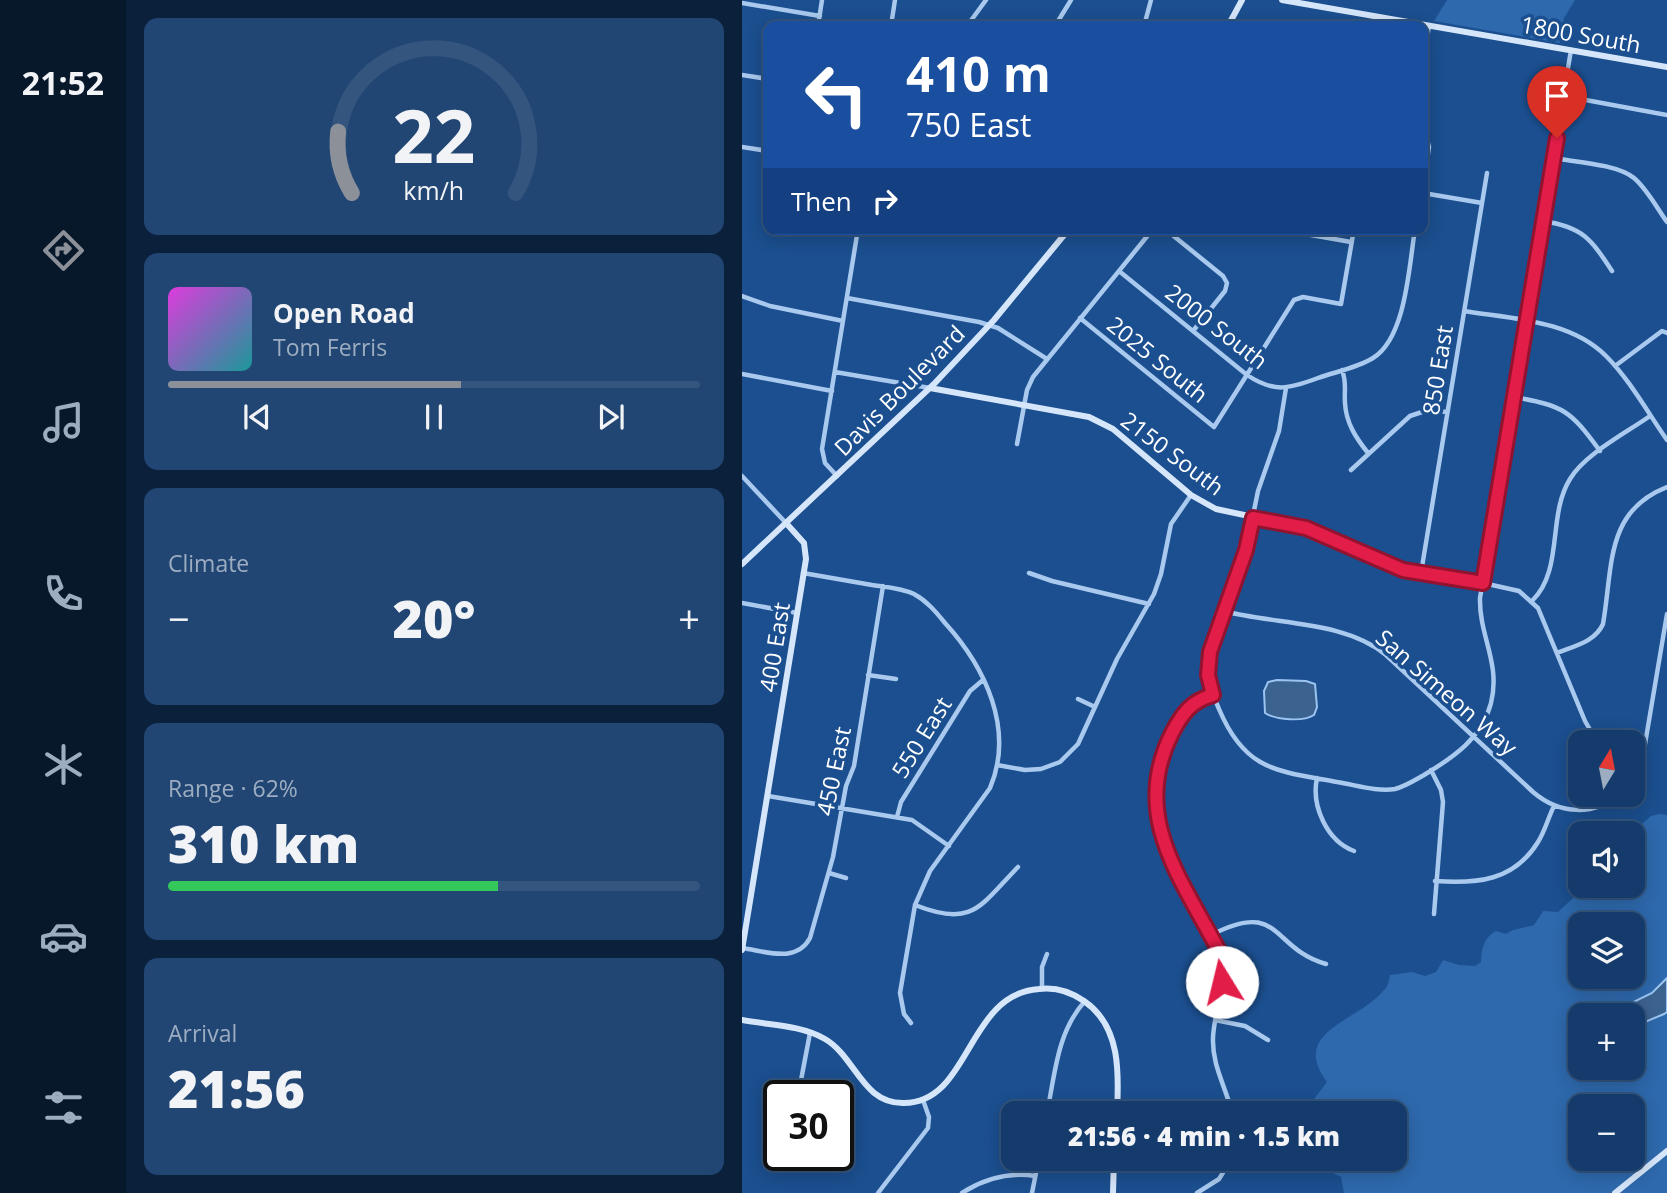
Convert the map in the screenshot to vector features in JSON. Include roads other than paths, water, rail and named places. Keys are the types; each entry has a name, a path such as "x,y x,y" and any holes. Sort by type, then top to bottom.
{"street":[{"path":"819,21 822,0"},
{"path":"892,21 895,0"},
{"path":"971,21 986,0"},
{"path":"1058,21 1071,0"},
{"path":"1145,21 1151,0"},
{"path":"1231,21 1242,0"},
{"name":"1800 South","path":"1282,0 1401,21"},
{"path":"742,4 820,16"},
{"path":"1428,32 1429,26"},
{"name":"1800 South","path":"1429,26 1667,67"},
{"path":"1286,388 1279,431 1258,491 1246,550 1208,660 1208,675 1213,695 1229,731 1248,754 1274,769 1389,790 1405,785 1459,752 1474,737 1489,710 1494,681 1492,653 1481,620 1480,598 1571,50"},
{"path":"742,75 763,78"},
{"path":"1564,96 1667,115"},
{"path":"742,147 763,150"},
{"path":"1553,158 1625,172 1640,183 1667,222"},
{"name":"850 East","path":"1421,573 1487,173"},
{"path":"1428,194 1482,204"},
{"path":"1543,221 1565,225 1583,233 1612,271"},
{"path":"837,476 825,463 822,454 857,235"},
{"name":"Davis Boulevard","path":"742,564 930,388 989,325 1064,235"},
{"path":"1017,444 1029,383 1148,235"},
{"path":"1173,235 1223,276 1227,283 1225,291 1193,331"},
{"path":"1312,235 1352,242"},
{"path":"1247,375 1297,298 1340,304 1353,235"},
{"name":"2000 South","path":"1119,271 1247,375 1268,386 1286,388 1374,358 1392,339 1399,321 1414,235"},
{"path":"742,296 769,306 843,321"},
{"path":"847,298 989,325 1047,359"},
{"path":"1464,311 1551,326 1577,335 1594,345 1615,366 1667,440"},
{"name":"2025 South","path":"1080,318 1214,427 1247,375"},
{"path":"1615,366 1662,331 1667,333"},
{"path":"1342,370 1346,384 1347,418 1353,433 1368,453"},
{"name":"2150 South","path":"835,372 1098,420 1113,429 1191,495 1216,509 1306,528 1396,567 1483,583"},
{"path":"742,374 832,391"},
{"path":"1514,397 1551,404 1566,412 1580,424 1600,451"},
{"path":"1351,470 1410,416 1428,411 1448,412"},
{"path":"1532,601 1546,582 1564,489 1575,471 1650,416"},
{"path":"742,476 786,523"},
{"path":"1557,653 1589,640 1599,632 1604,620 1620,527 1640,500 1667,486"},
{"path":"998,765 1019,770 1036,770 1060,762 1077,744 1117,659 1149,604 1161,574 1171,524 1191,495"},
{"name":"400 East","path":"742,948 806,547 786,523"},
{"path":"803,573 883,586 911,593 928,604 963,642 995,705 1000,745 998,765 987,795 926,878 915,905 901,993 904,1014 912,1023"},
{"path":"1030,573 1052,581 1149,604"},
{"path":"1483,583 1512,588 1532,601 1542,615 1590,730"},
{"name":"450 East","path":"742,948 788,954 804,948 810,938 829,873 854,762 883,586"},
{"path":"742,603 797,612"},
{"name":"San Simeon Way","path":"1224,611 1364,640 1386,655 1533,792 1554,806"},
{"path":"1645,743 1667,615"},
{"path":"868,675 896,679"},
{"name":"550 East","path":"897,818 901,802 963,702 972,688 983,680"},
{"path":"1213,695 1195,701 1180,718 1161,758 1155,795 1158,827 1166,849 1219,951 1223,968 1215,1020 1214,1059 1228,1101"},
{"path":"1077,699 1095,706"},
{"path":"1431,770 1441,790 1443,802 1434,914"},
{"path":"1317,778 1314,794 1319,812 1336,841 1354,851"},
{"path":"767,796 919,823 949,846"},
{"path":"1436,881 1480,881 1497,877 1523,860 1537,843 1554,806 1571,810 1598,807"},
{"path":"915,905 958,915 970,913 1018,867"},
{"path":"829,873 846,878"},
{"path":"1211,935 1236,923 1262,923 1278,932 1305,957 1326,964"},
{"path":"1042,988 1042,967 1047,954"},
{"path":"742,1020 824,1038 838,1049 865,1085 878,1096 902,1104 923,1100 934,1095 944,1085 995,1008 1015,995 1042,988 1063,991 1085,1001 1099,1014 1112,1039 1119,1071 1118,1101"},
{"path":"1049,1101 1061,1044 1070,1021 1085,1001"},
{"path":"1215,1020 1245,1026 1268,1040"},
{"path":"801,1080 810,1033"},
{"path":"878,1193 926,1131 929,1118 923,1100"},
{"path":"1615,1193 1667,1151"},
{"path":"1032,1193 1036,1171"},
{"path":"1113,1193 1114,1171"},
{"path":"1197,1193 1219,1179 1224,1171"},
{"path":"962,1193 983,1182 1003,1177 1035,1176"}]}
